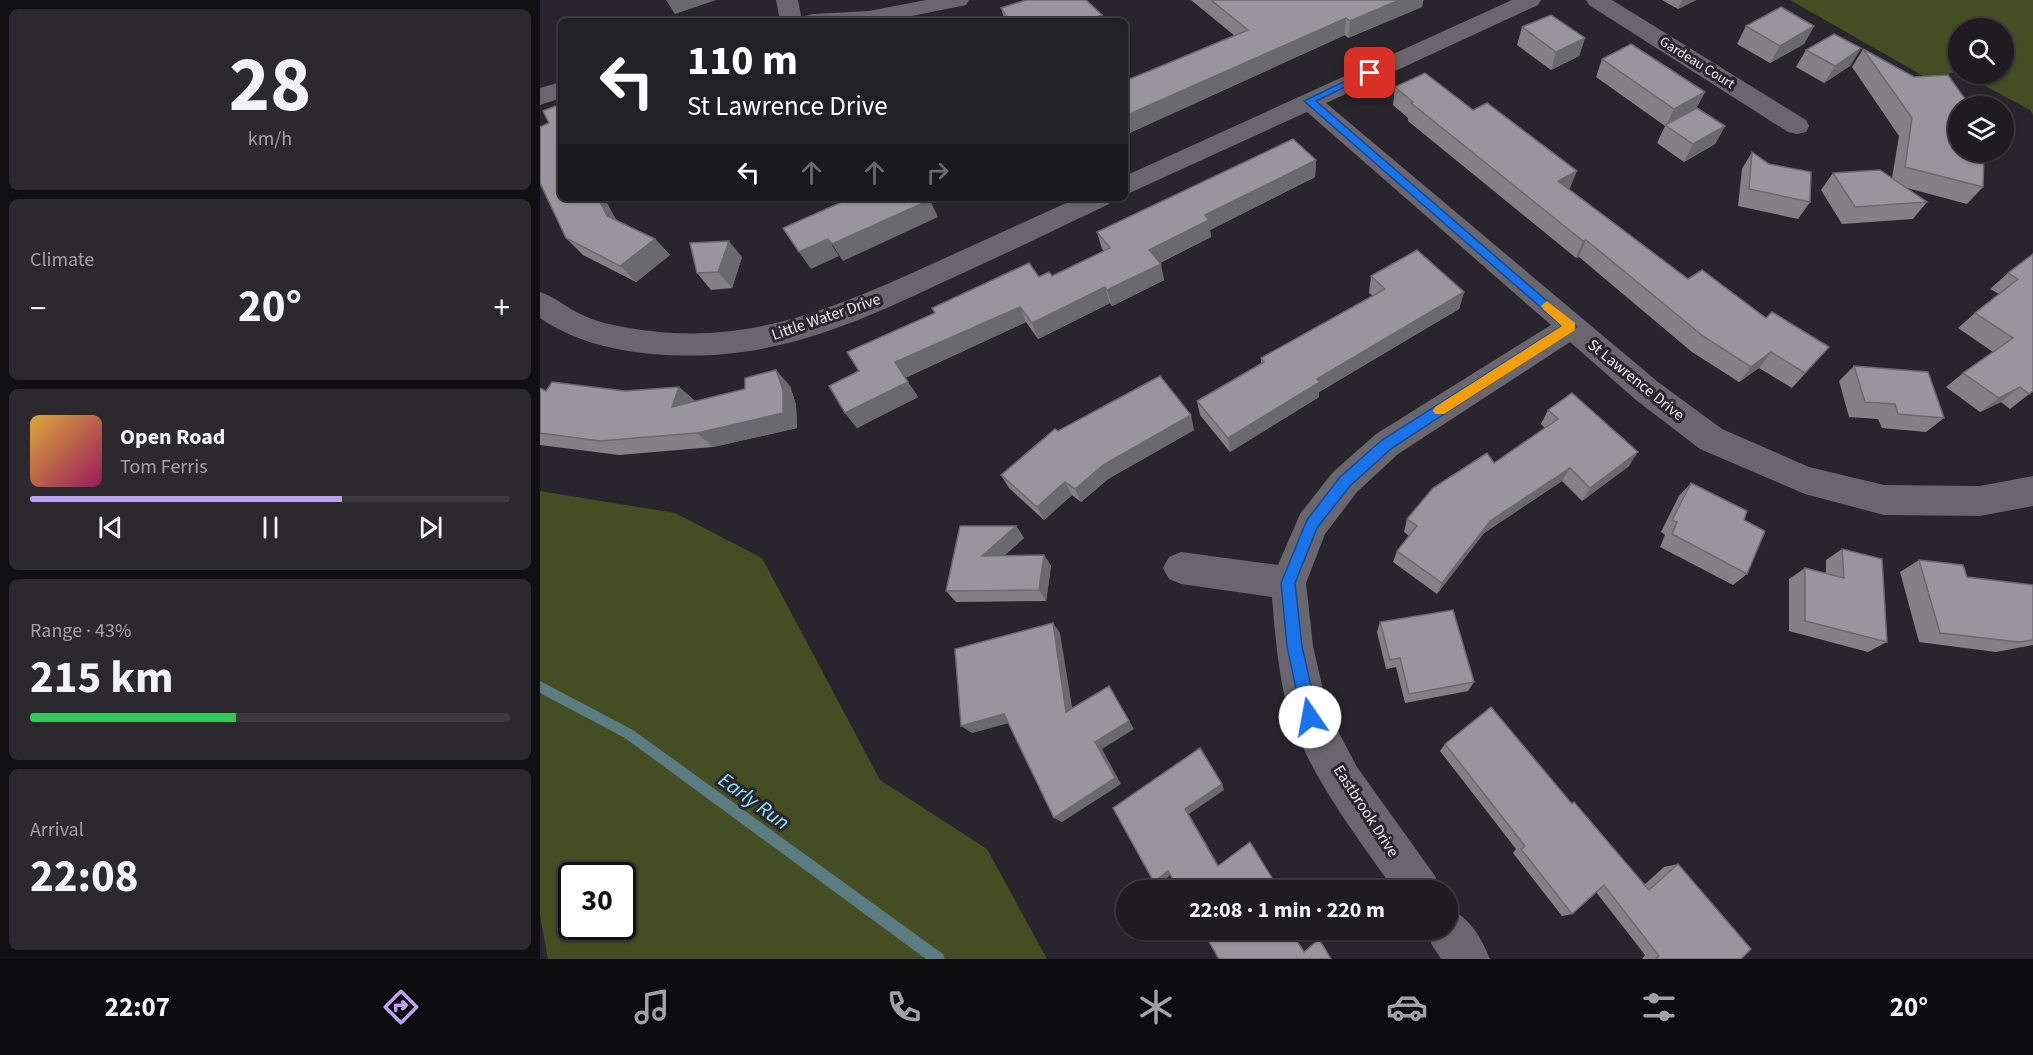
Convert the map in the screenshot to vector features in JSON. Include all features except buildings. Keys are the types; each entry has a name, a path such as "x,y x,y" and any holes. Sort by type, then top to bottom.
{"street":[{"path":"787,0 790,18"},
{"path":"869,18 958,0"},
{"path":"1128,185 1530,0"},
{"name":"Gardeau Court","path":"1598,0 1797,126"},
{"path":"540,97 558,90"},
{"name":"St Lawrence Drive","path":"1309,101 1647,391 1711,439 1805,480 1884,500 1980,501 2033,491"},
{"name":"Little Water Drive","path":"540,303 551,312 588,330 628,340 701,345 770,337 820,323 870,305 1094,201"},
{"name":"Eastbrook Drive","path":"1412,880 1343,781 1310,717 1294,646 1288,583 1312,525 1345,482 1387,444 1571,327"},
{"path":"1181,568 1288,583"},
{"path":"1454,940 1468,959"}],"green space":[{"path":"1790,0 2033,0 2033,115 2030,110 2014,101 2014,96 2004,96 1982,84 2014,84 2014,18 1948,18 1948,74 1925,77"},
{"path":"540,491 675,513 762,558 880,780 987,849 1047,959 548,959 540,916"}],"waterway":[{"name":"Early Run","path":"540,687 629,734 938,959"}],"slow traffic":[{"path":"1440,411 1571,327 1547,306"}],"route":[{"path":"1310,717 1294,646 1288,583 1312,525 1345,482 1387,444 1571,327 1309,101 1370,73"}]}
